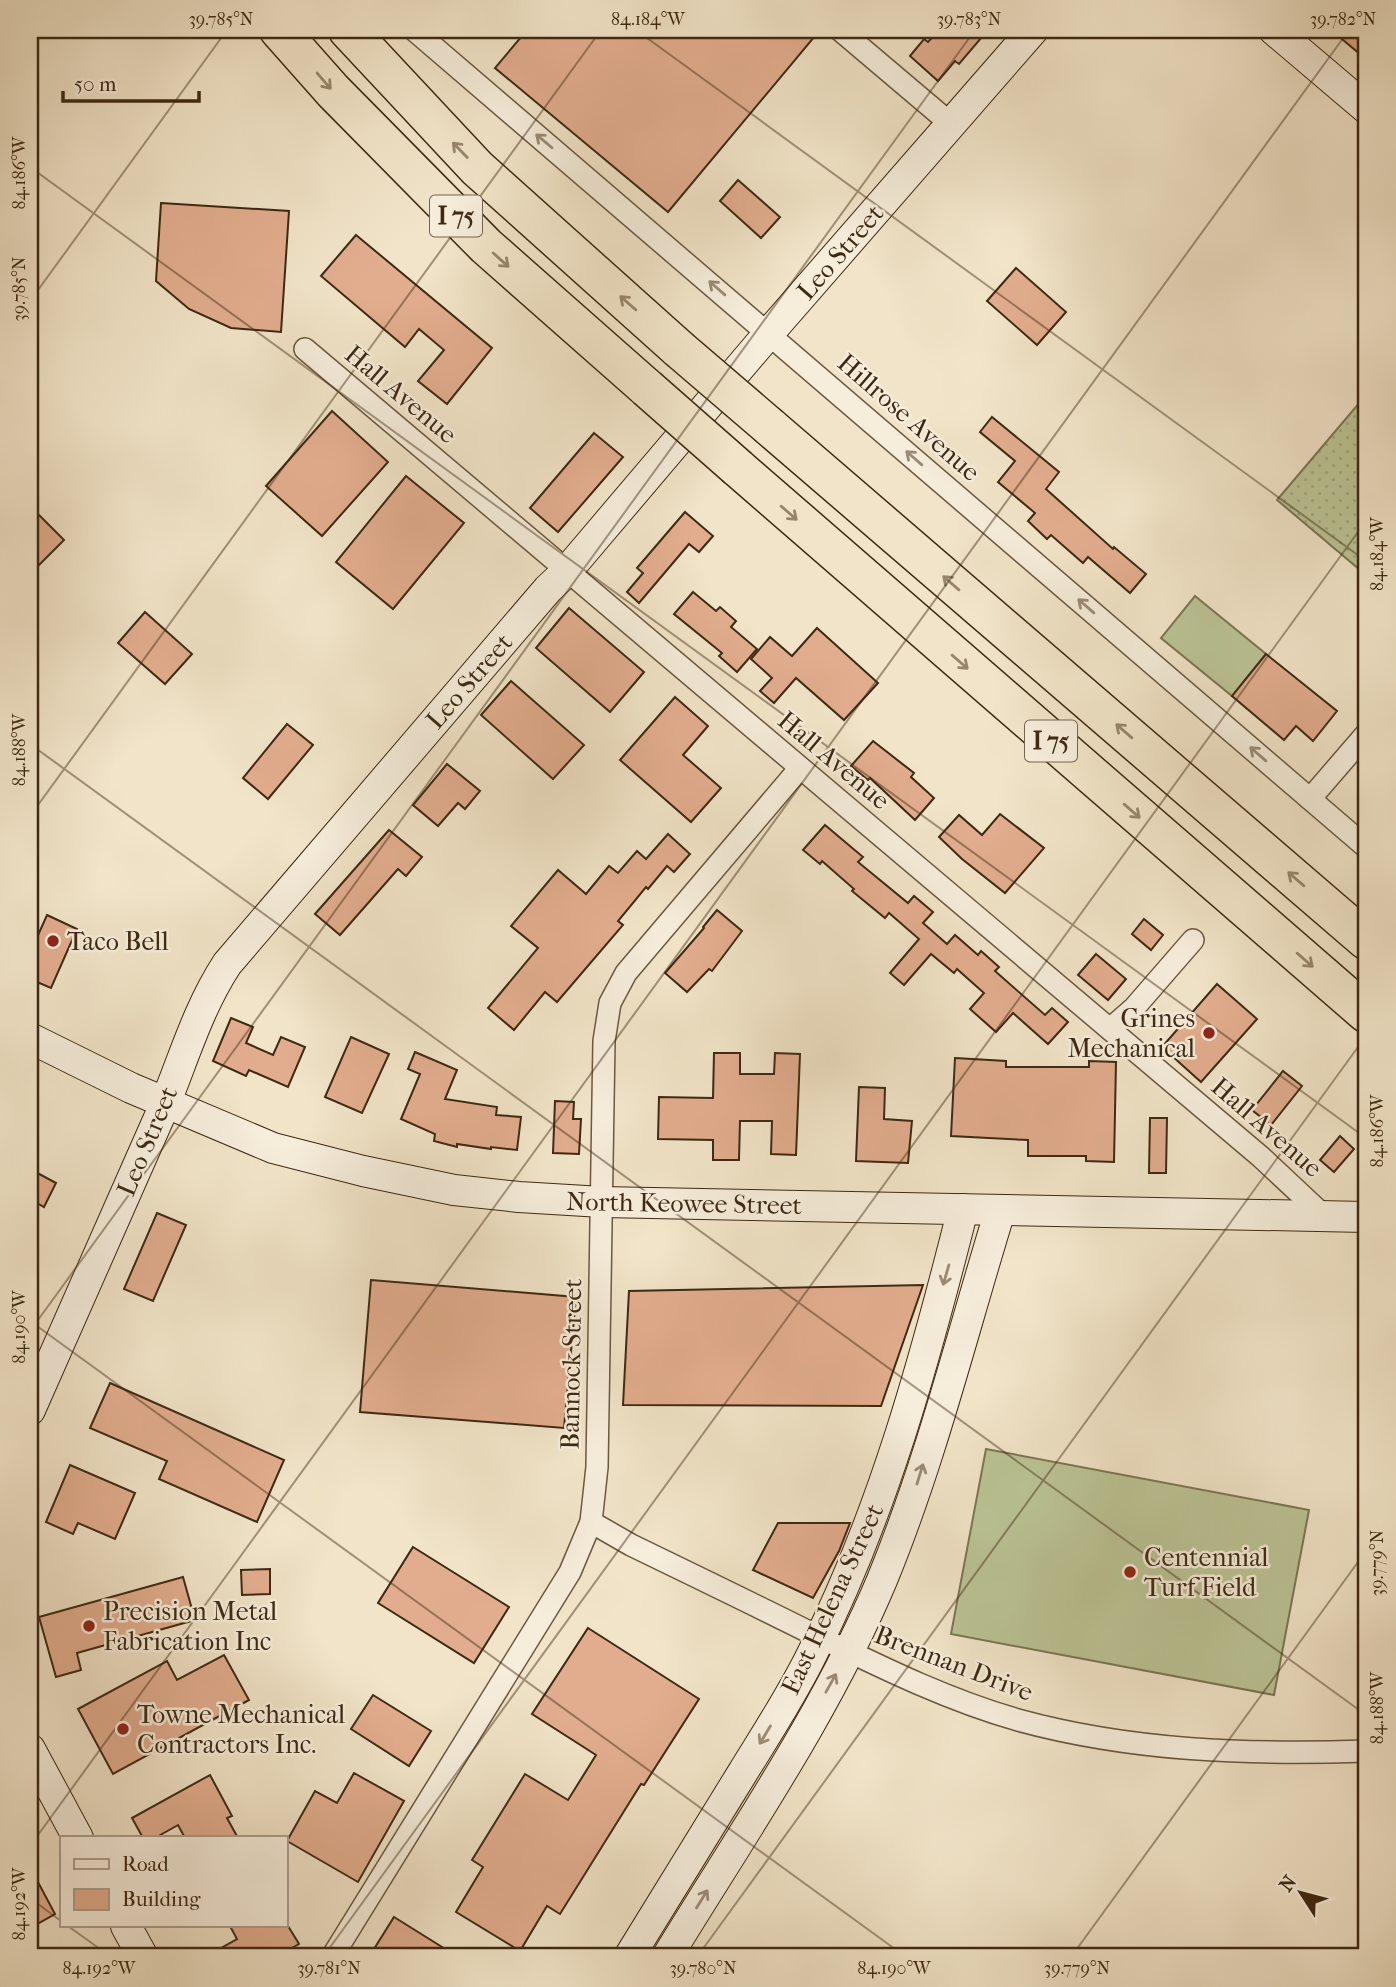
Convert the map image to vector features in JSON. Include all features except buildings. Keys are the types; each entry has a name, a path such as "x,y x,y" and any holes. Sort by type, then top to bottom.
{"highway":[{"name":"I 75","path":"279,30 333,91 486,246 1366,1013"},
{"name":"I 75","path":"348,30 477,167 679,349 1366,940"}],"street":[{"name":"Hillrose Avenue","path":"414,30 1366,847"},
{"path":"840,30 951,124"},
{"name":"Leo Street","path":"30,1410 165,1103 186,1045 214,984 227,964 1032,30"},
{"path":"1274,30 1366,108"},
{"name":"Hall Avenue","path":"305,349 1261,1157 1325,1216"},
{"path":"1310,799 1366,734"},
{"name":"Bannock Street","path":"332,1957 570,1572 592,1522 598,1440 604,1041 607,1013 616,989 626,973 800,768"},
{"path":"1110,1029 1134,1007 1193,940"},
{"name":"North Keowee Street","path":"30,1038 165,1103 273,1148 398,1179 506,1196 602,1202 1366,1217"},
{"name":"East Helena Street","path":"629,1957 782,1708 820,1637 855,1561 880,1496 963,1209"},
{"name":"East Helena Street","path":"667,1957 790,1757 848,1651 881,1581 910,1506 1000,1211"},
{"name":"Brennan Drive","path":"592,1522 631,1545 899,1676 956,1700 1017,1720 1141,1745 1263,1752 1366,1751"},
{"path":"30,1749 77,1836"},
{"path":"706,1832 733,1849"},
{"path":"127,1927 143,1957"}],"green space":[{"path":"1366,395 1366,575 1277,500"},
{"path":"1195,596 1266,654 1232,696 1161,638"},
{"name":"Centennial Turf Field","path":"986,1449 1309,1510 1274,1695 951,1634"}],"place":[{"name":"Taco Bell","path":"53,941"},
{"name":"Grines Mechanical","path":"1209,1033"},
{"name":"Centennial Turf Field","path":"1130,1572"},
{"name":"Precision Metal Fabrication Inc","path":"89,1626"},
{"name":"Towne Mechanical Contractors Inc.","path":"123,1729"}]}
